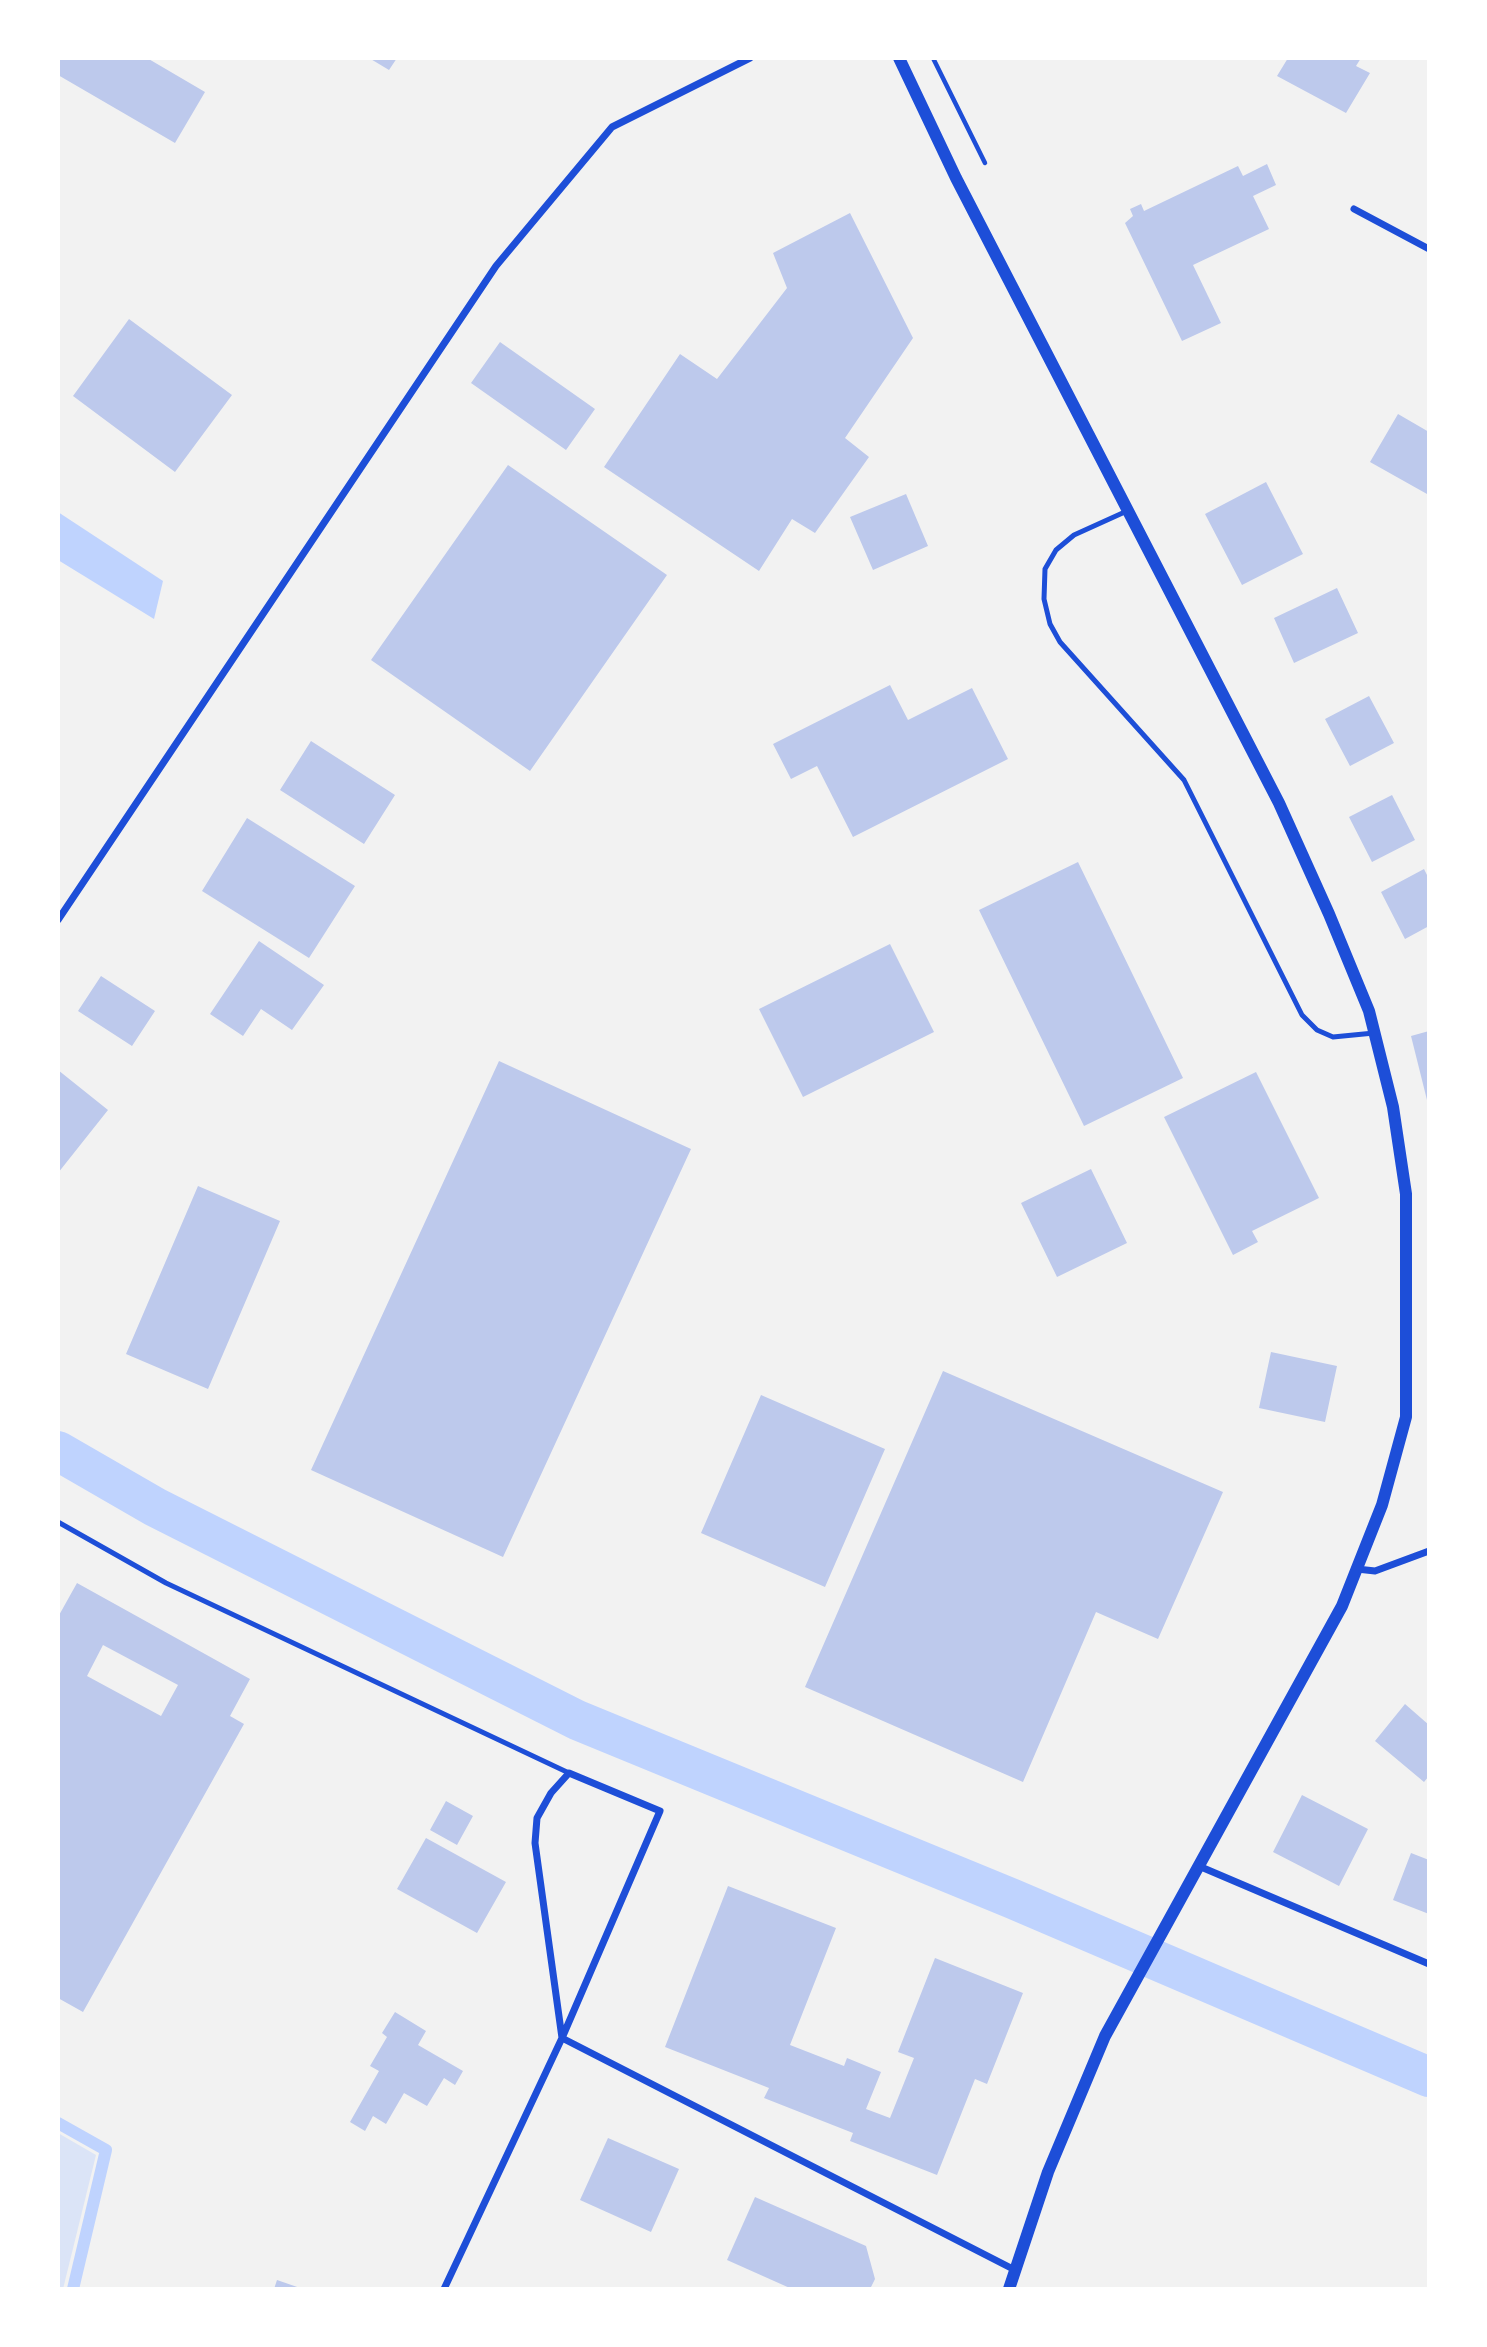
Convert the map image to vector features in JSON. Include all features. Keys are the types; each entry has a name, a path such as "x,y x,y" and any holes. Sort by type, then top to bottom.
{"street":[{"path":"58,920 496,266 612,127 750,58"},
{"path":"899,58 956,178 1284,816 1329,914 1369,1011 1393,1107 1406,1194 1406,1417 1382,1505 1342,1606 1201,1867 1122,2003 1048,2172 1013,2269 1009,2289"},
{"path":"1354,209 1429,249"},
{"path":"1357,1569 1375,1572 1429,1551"},
{"path":"444,2289 562,2038 660,1811 569,1773 551,1793 537,1818 535,1843 562,2038"},
{"path":"1201,1867 1429,1964"},
{"path":"562,2038 1013,2269"}],"lane":[{"path":"1129,510 1074,535 1056,550 1045,569 1044,599 1050,624 1060,642 1184,780 1302,1015 1317,1030 1333,1037 1374,1032"},
{"path":"58,1522 166,1583 569,1773"}],"path":[{"path":"933,58 985,163"}],"shaded area":[{"path":"58,2133 96,2155 63,2289 58,2289"}],"water":[{"path":"58,512 163,581 154,619 58,560"}],"building":[{"path":"58,58 147,58 205,92 175,143 58,75"},
{"path":"369,58 397,58 389,70"},
{"path":"1288,58 1361,58 1356,66 1370,73 1346,113 1277,76"},
{"path":"1267,164 1276,185 1253,196 1269,229 1193,265 1221,323 1182,341 1125,223 1133,216 1130,209 1141,204 1144,211 1238,166 1243,176"},
{"path":"850,213 913,338 845,438 869,457 815,533 792,519 759,571 604,467 680,354 717,379 787,288 773,253"},
{"path":"129,319 232,395 175,472 73,396"},
{"path":"500,342 595,409 566,450 471,383"},
{"path":"1398,414 1429,432 1427,494 1370,462"},
{"path":"508,465 667,575 530,771 371,660"},
{"path":"1266,482 1303,554 1242,585 1205,514"},
{"path":"906,494 928,546 873,570 850,517"},
{"path":"1337,588 1358,633 1294,663 1274,618"},
{"path":"890,685 908,720 972,688 1008,759 853,837 817,766 791,779 773,744"},
{"path":"1369,696 1394,743 1350,766 1325,719"},
{"path":"311,741 395,795 364,844 280,790"},
{"path":"1392,795 1415,840 1372,862 1349,817"},
{"path":"247,818 355,886 309,958 202,891"},
{"path":"1078,862 1183,1078 1084,1126 979,910"},
{"path":"1424,869 1429,879 1429,926 1405,939 1381,892"},
{"path":"259,941 324,985 292,1030 261,1009 243,1036 210,1014"},
{"path":"890,944 934,1032 803,1097 759,1009"},
{"path":"101,976 155,1011 132,1046 78,1011"},
{"path":"1429,1031 1429,1104 1428,1104 1411,1036"},
{"path":"499,1061 691,1149 503,1557 311,1470"},
{"path":"58,1070 108,1110 58,1173"},
{"path":"1256,1072 1319,1198 1252,1231 1258,1242 1233,1255 1164,1117"},
{"path":"1091,1169 1127,1243 1057,1277 1021,1203"},
{"path":"198,1186 280,1221 208,1389 126,1354"},
{"path":"1271,1352 1337,1366 1325,1422 1259,1408"},
{"path":"943,1371 1223,1492 1158,1639 1096,1612 1023,1782 805,1687"},
{"path":"761,1395 885,1449 825,1587 701,1533"},
{"path":"77,1583 250,1679 230,1716 244,1724 83,2012 58,1998 58,1617","holes":["103,1645 178,1685 161,1716 87,1676"]},
{"path":"1405,1704 1429,1725 1429,1776 1424,1782 1375,1741"},
{"path":"1302,1795 1368,1829 1339,1886 1273,1852"},
{"path":"446,1801 473,1816 457,1845 430,1830"},
{"path":"426,1838 506,1882 477,1933 397,1889"},
{"path":"1411,1853 1429,1860 1429,1914 1393,1900"},
{"path":"728,1886 836,1928 790,2045 844,2066 847,2058 881,2072 866,2109 890,2118 914,2058 898,2052 935,1958 1023,1993 987,2084 975,2079 937,2175 850,2141 853,2133 764,2098 769,2088 665,2047"},
{"path":"395,2012 426,2031 418,2045 463,2071 455,2085 444,2078 427,2106 404,2093 386,2124 373,2116 365,2131 350,2122 379,2071 370,2066 387,2037 382,2033"},
{"path":"608,2138 679,2169 651,2232 580,2200"},
{"path":"755,2197 866,2246 875,2279 870,2289 792,2289 727,2260"},
{"path":"277,2280 303,2289 274,2289"}],"waterway":[{"path":"58,1451 155,1507 577,1720 1013,1899 1429,2077"},
{"path":"58,2123 106,2150 73,2289"}]}
